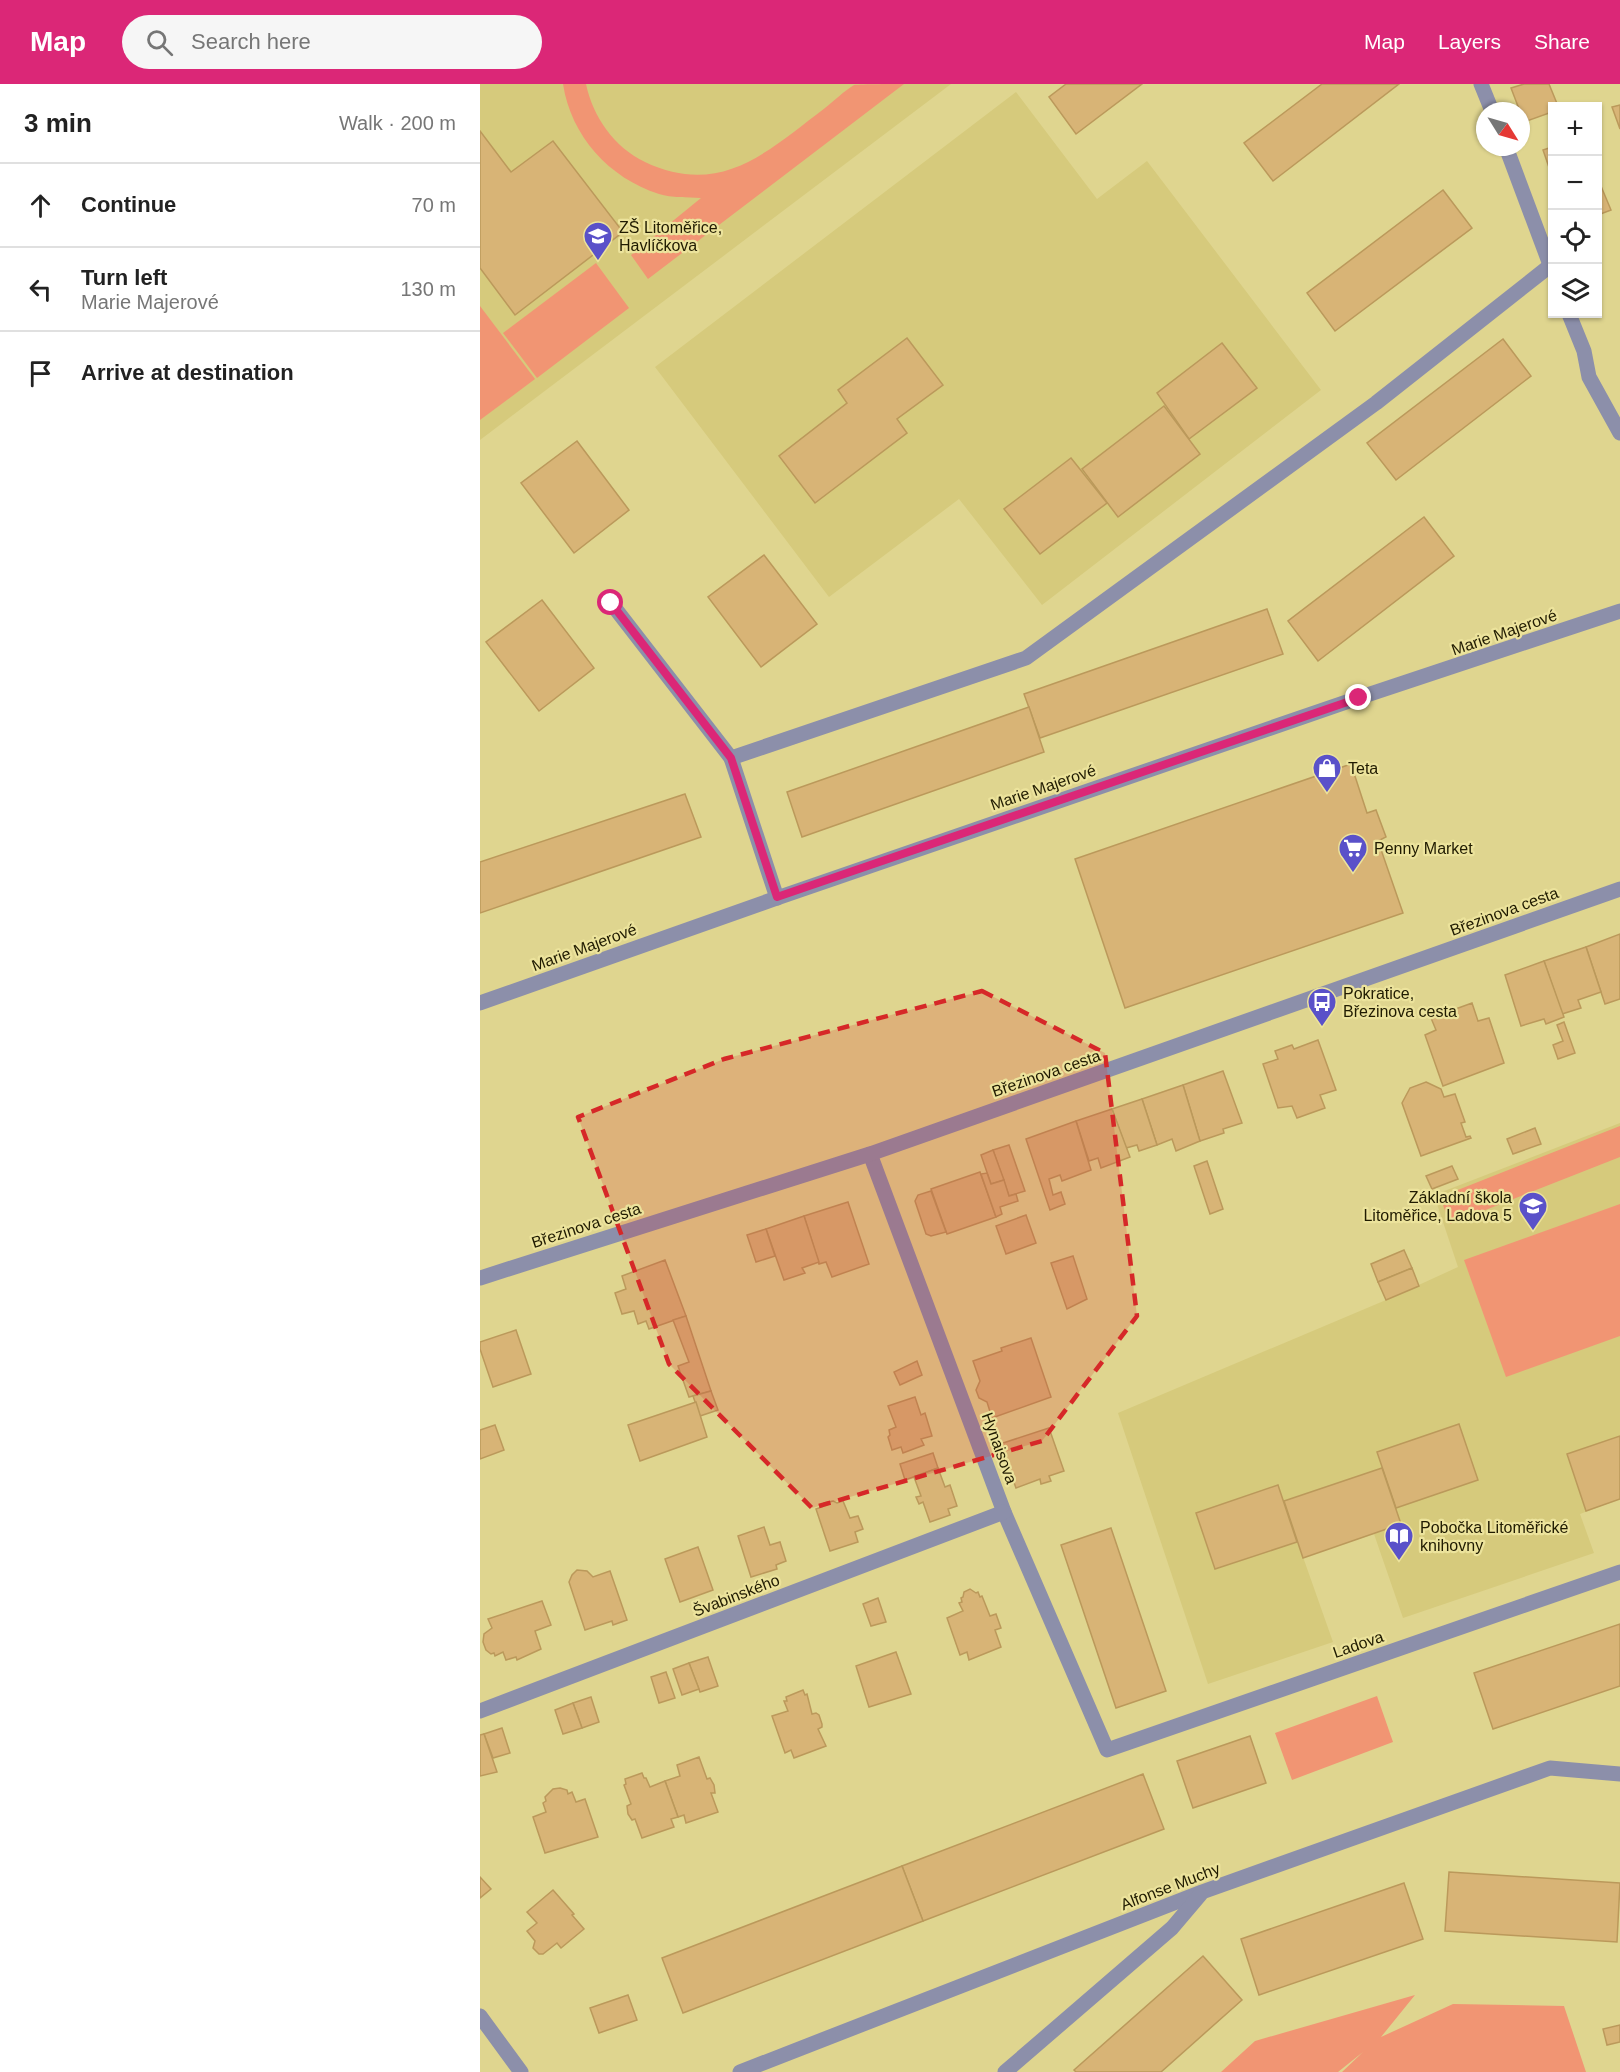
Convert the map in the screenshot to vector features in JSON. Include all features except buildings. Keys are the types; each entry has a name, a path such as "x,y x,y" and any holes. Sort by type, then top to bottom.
{"street":[{"path":"1481,84 1488,102"},
{"path":"1509,156 1551,264"},
{"path":"731,758 1026,658 1376,403 1548,270"},
{"path":"1571,318 1584,351 1589,377 1620,433"},
{"path":"611,603 731,758 777,897"},
{"name":"Marie Majerové","path":"480,1003 777,897 1620,611"},
{"name":"Březinova cesta","path":"480,1278 870,1154 1620,888"},
{"name":"Hynaisova","path":"870,1154 1004,1512 1107,1750"},
{"name":"Švabinského","path":"480,1711 1004,1512"},
{"name":"Ladova","path":"1107,1750 1620,1572"},
{"name":"Alfonse Muchy","path":"740,2072 1202,1892 1550,1768 1620,1774"},
{"path":"1005,2072 1172,1928 1202,1892"},
{"path":"480,2016 521,2072"}],"highlighted area":[{"path":"982,991 1105,1053 1137,1316 1042,1441 812,1508 669,1364 578,1117 724,1059"}],"shaded area":[{"name":"ZŠ Litoměřice, Havlíčkova","path":"480,84 951,84 480,440"},
{"path":"563,84 586,84 594,108 607,130 634,156 672,172 697,175 720,172 742,165 763,153 784,140 854,85 904,84 648,279 631,255 701,198 659,194 641,187 609,166 595,152 574,121"},
{"path":"1016,92 1097,199 1147,161 1321,390 1042,605 959,499 829,597 655,367"},
{"path":"596,263 629,308 537,378 503,333"},
{"path":"480,306 535,379 480,420"},
{"path":"1620,1123 1620,1499 1580,1514 1594,1553 1403,1618 1374,1534 1303,1557 1333,1642 1208,1684 1118,1413 1386,1300 1458,1267 1434,1195"},
{"path":"1620,1126 1620,1157 1450,1224 1440,1197"},
{"path":"1620,1204 1620,1336 1506,1377 1464,1260"},
{"path":"1377,1696 1393,1742 1292,1780 1275,1733"},
{"path":"1415,1995 1381,2037 1453,2004 1564,2006 1586,2072 1342,2072 1363,2052 1338,2072 1221,2072 1255,2041"}],"place":[{"name":"ZŠ Litoměřice, Havlíčkova","path":"598,262"},
{"name":"Teta","path":"1327,794"},
{"name":"Penny Market","path":"1353,874"},
{"name":"Pokratice, Březinova cesta","path":"1322,1028"},
{"name":"Základní škola Litoměřice, Ladova 5","path":"1533,1232"},
{"name":"Pobočka Litoměřické knihovny","path":"1399,1562"}],"route":[{"path":"611,603 731,758 777,897 1359,698"}]}
